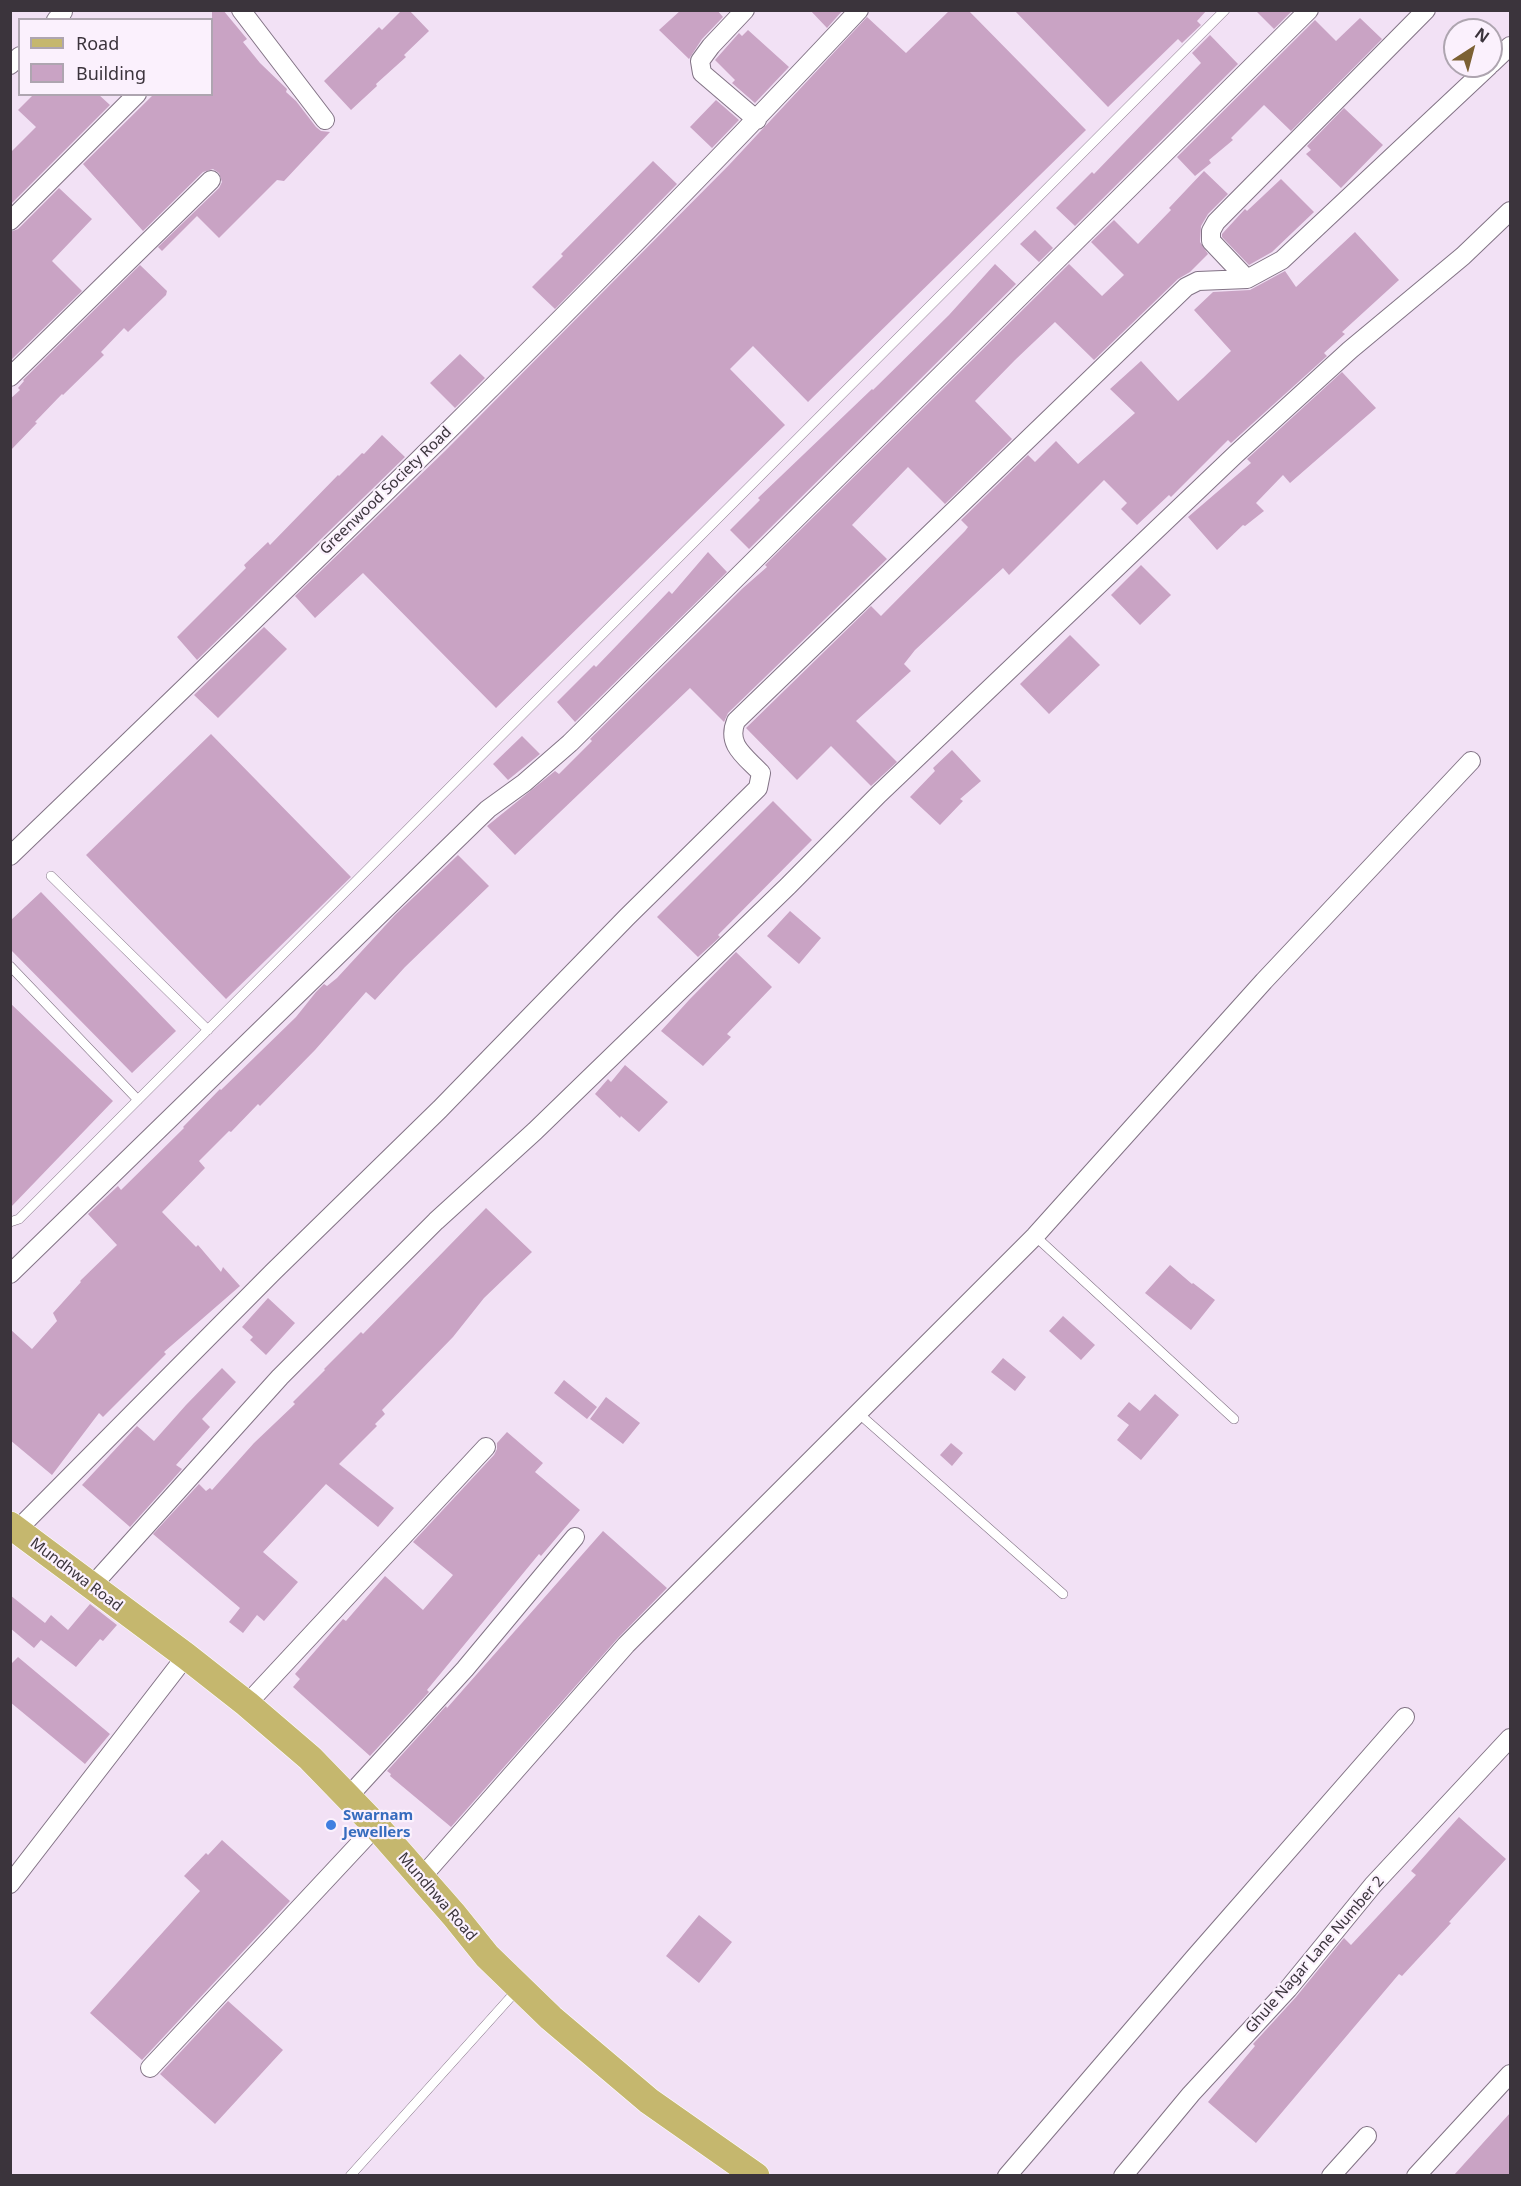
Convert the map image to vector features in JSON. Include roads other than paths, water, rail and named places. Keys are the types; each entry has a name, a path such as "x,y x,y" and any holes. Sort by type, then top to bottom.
{"main road":[{"name":"Mundhwa Road","path":"14,1527 248,1704 310,1758 376,1826 488,1956 551,2018 649,2101 756,2175"}],"street":[{"path":"241,10 326,120"},
{"path":"745,10 700,61 702,73 757,120"},
{"name":"Greenwood Society Road","path":"10,856 541,339 757,120 859,10"},
{"path":"10,1274 488,809 524,783 570,743 1309,10"},
{"path":"1247,279 1211,241 1211,231 1216,222 1426,10"},
{"path":"14,1527 440,1109 635,909 758,788 760,773 734,744 731,732 736,721 1186,287 1198,281 1247,279 1282,260 1476,78"},
{"path":"10,221 134,96"},
{"path":"10,377 211,180"},
{"path":"91,1587 280,1377 436,1221 535,1131 788,886 879,794 1228,462 1350,350 1463,256 1510,211"},
{"path":"421,1878 626,1645 1035,1236 1263,981 1471,761"},
{"path":"248,1704 486,1447"},
{"path":"348,1797 465,1669 575,1536"},
{"path":"10,1884 17,1864 186,1656"},
{"path":"1007,2175 1405,1717"},
{"name":"Ghule Nagar Lane Number 2","path":"1123,2175 1191,2094 1288,1989 1373,1885 1510,1738"},
{"path":"150,2068 376,1826"},
{"path":"1416,2175 1510,2074"},
{"path":"1331,2175 1367,2136"}],"lane":[{"path":"10,1222 19,1219 1225,10"},
{"path":"51,876 208,1030"},
{"path":"10,966 138,1100"},
{"path":"1035,1236 1234,1419"},
{"path":"857,1412 1063,1594"},
{"path":"350,2175 519,1987"}],"place":[{"name":"Swarnam Jewellers","path":"331,1825"}]}
